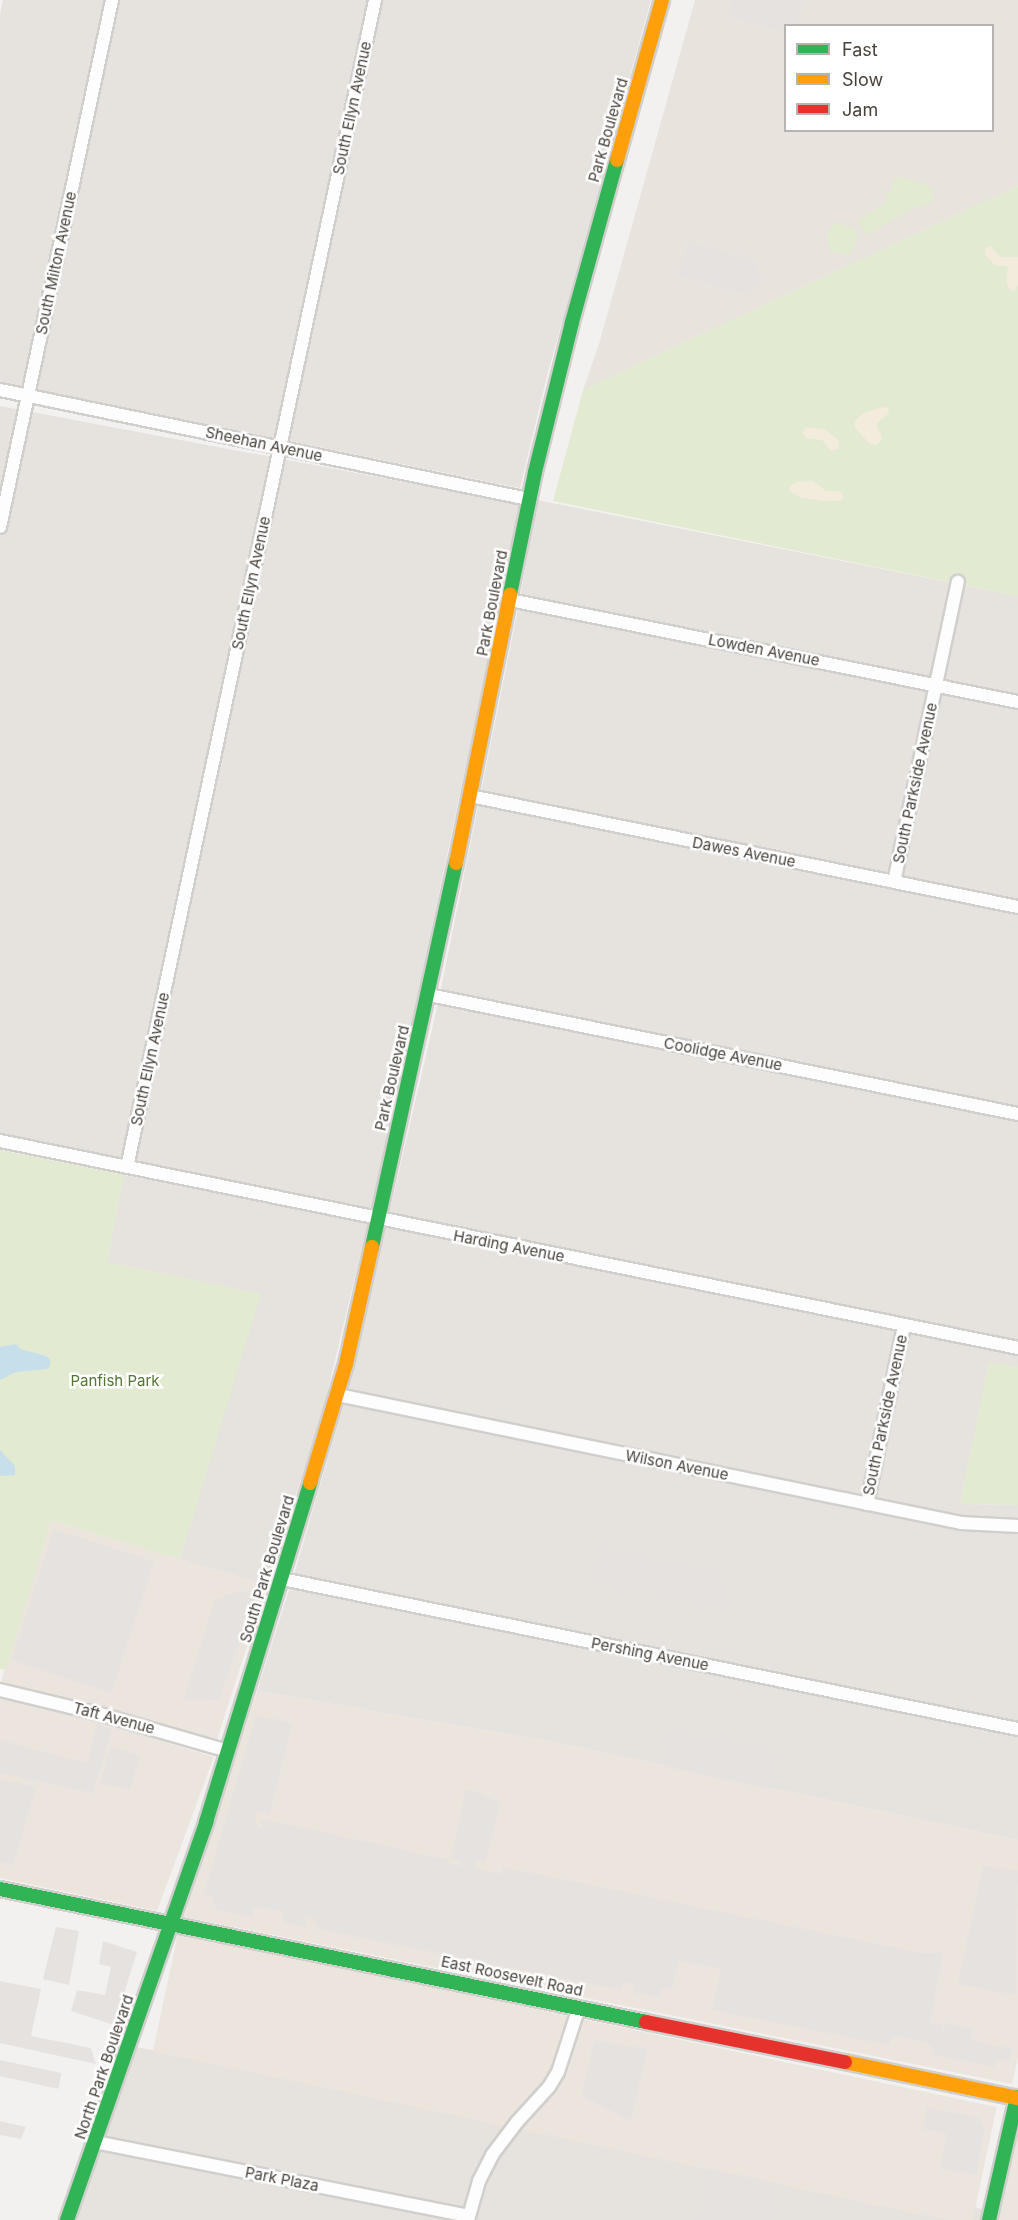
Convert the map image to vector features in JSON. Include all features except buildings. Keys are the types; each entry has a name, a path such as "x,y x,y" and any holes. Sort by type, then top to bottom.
{"street":[{"name":"South Milton Avenue","path":"0,527 112,0"},
{"name":"South Ellyn Avenue","path":"127,1167 375,0"},
{"name":"Park Boulevard","path":"377,1219 429,995 510,600 528,499 572,322 662,0"},
{"name":"Sheehan Avenue","path":"0,390 528,499"},
{"name":"South Parkside Avenue","path":"894,882 958,582"},
{"name":"Lowden Avenue","path":"510,600 1018,702"},
{"name":"Dawes Avenue","path":"470,796 1018,907"},
{"name":"Coolidge Avenue","path":"429,995 1018,1114"},
{"name":"Harding Avenue","path":"0,1141 1018,1348"},
{"name":"South Park Boulevard","path":"171,1923 228,1751 338,1395 377,1219"},
{"name":"South Parkside Avenue","path":"867,1504 904,1326"},
{"name":"Wilson Avenue","path":"338,1395 961,1523 1018,1526"},
{"name":"Pershing Avenue","path":"282,1580 1018,1729"},
{"name":"Taft Avenue","path":"0,1690 103,1715 228,1751"},
{"name":"East Roosevelt Road","path":"0,1889 1018,2096"},
{"name":"North Park Boulevard","path":"67,2220 171,1923"},
{"path":"469,2218 479,2181 492,2155 516,2122 549,2087 558,2072 579,2007"},
{"path":"990,2220 1018,2096"},
{"name":"Park Plaza","path":"95,2142 469,2218"}],"shaded area":[{"path":"3,0 651,0 547,376 520,488 0,382 0,14"},
{"path":"695,0 1018,0 1018,186 583,390 599,344"},
{"path":"732,0 803,0 796,24 784,24 784,32 728,16"},
{"path":"687,241 758,261 755,271 762,273 758,287 751,285 749,295 678,275"},
{"path":"0,406 521,504 372,1211 0,1136"},
{"path":"537,500 1018,596 1018,1367 989,1363 960,1504 1018,1505 1018,1840 553,1742 257,1691 349,1386 437,1008 517,614"},
{"path":"124,1175 368,1223 323,1410 267,1585 180,1559 260,1294 107,1262"},
{"path":"51,1520 267,1585 217,1739 119,1712 0,1685"},
{"path":"54,1529 154,1561 111,1693 11,1660"},
{"path":"601,1550 717,1573 716,1583 729,1587 727,1601 722,1605 702,1603 595,1581"},
{"path":"241,1591 255,1595 219,1700 184,1699 215,1599"},
{"path":"257,1691 553,1742 1018,1840 1018,2057 1012,2084 184,1917"},
{"path":"0,1697 53,1708 214,1757 157,1911 0,1878"},
{"path":"256,1715 292,1723 270,1814 258,1812 256,1815 255,1823 261,1829 259,1818 449,1860 449,1864 460,1866 461,1861 451,1859 466,1789 475,1791 500,1803 485,1862 476,1861 475,1869 502,1874 503,1867 921,1953 943,1953 930,2023 942,2024 942,2033 946,2023 972,2029 971,2040 1012,2049 1009,2061 996,2059 994,2067 931,2054 932,2048 928,2043 896,2036 891,2037 889,2045 712,2010 721,1970 718,1968 678,1961 672,1989 662,1988 659,1998 633,1992 634,1984 623,1982 621,1990 318,1929 313,1918 304,1916 307,1927 286,1923 281,1911 252,1906 254,1917 217,1910 211,1895 203,1897"},
{"path":"97,1724 112,1730 93,1793 0,1773 0,1740 87,1763"},
{"path":"671,1731 779,1754 771,1789 664,1766"},
{"path":"111,1746 140,1756 130,1789 100,1784"},
{"path":"0,1779 36,1787 13,1865 0,1862"},
{"path":"983,1866 1018,1870 1016,1995 958,1984"},
{"path":"56,1927 79,1931 69,1985 43,1979"},
{"path":"178,1933 997,2107 973,2220 946,2220 153,2051"},
{"path":"103,1941 137,1952 114,2025 71,2011 77,1990 105,1995 111,1967 99,1964"},
{"path":"0,1981 41,1989 31,2036 91,2048 96,2064 0,2043"},
{"path":"594,2040 647,2049 631,2121 582,2096"},
{"path":"136,2047 988,2210 997,2220 72,2220"},
{"path":"0,2060 62,2073 58,2089 0,2076"},
{"path":"927,2107 979,2118 984,2129 976,2175 940,2168 947,2134 923,2129"},
{"path":"0,2121 26,2127 21,2139 0,2135"},
{"path":"1018,2125 1018,2220 997,2220"},
{"path":"712,2169 777,2183 769,2220 702,2220"}],"green space":[{"path":"898,176 927,185 933,191 933,199 930,204 914,208 868,234 864,233 858,220 885,203 887,193 891,192 893,181"},
{"path":"1018,186 1018,596 553,501 583,390"},
{"path":"835,222 856,229 858,233 852,252 847,255 832,252 829,248 827,235"},
{"name":"Panfish Park","path":"0,1150 124,1175 107,1262 261,1294 180,1559 51,1520 6,1670 0,1669"},
{"path":"989,1362 1018,1367 1018,1505 960,1504"}],"sand":[{"path":"990,246 1001,257 1018,257 1018,285 1014,291 1010,290 1006,281 1008,266 996,266 985,255 985,249"},
{"path":"883,407 888,408 889,413 876,424 882,440 876,445 870,444 855,428 855,421 863,413"},
{"path":"805,427 825,429 838,440 839,449 831,451 822,440 806,438 802,433"},
{"path":"813,481 826,491 841,491 844,498 839,501 823,501 799,497 789,491 790,486 796,482"}],"water":[{"path":"16,1344 20,1349 46,1356 50,1359 50,1366 47,1369 16,1372 0,1380 0,1347"},
{"path":"0,1450 15,1466 15,1475 0,1476"}],"traffic: fast":[{"path":"510,594 535,472 572,322 617,160"},
{"path":"372,1247 456,863"},
{"path":"67,2220 206,1822 310,1483"},
{"path":"0,1889 646,2022"},
{"path":"989,2220 1017,2097"}],"traffic: slow":[{"path":"617,160 662,0"},
{"path":"456,863 510,594"},
{"path":"310,1483 346,1364 372,1247"},
{"path":"845,2062 1018,2098"}],"traffic: jam":[{"path":"646,2022 845,2062"}]}
